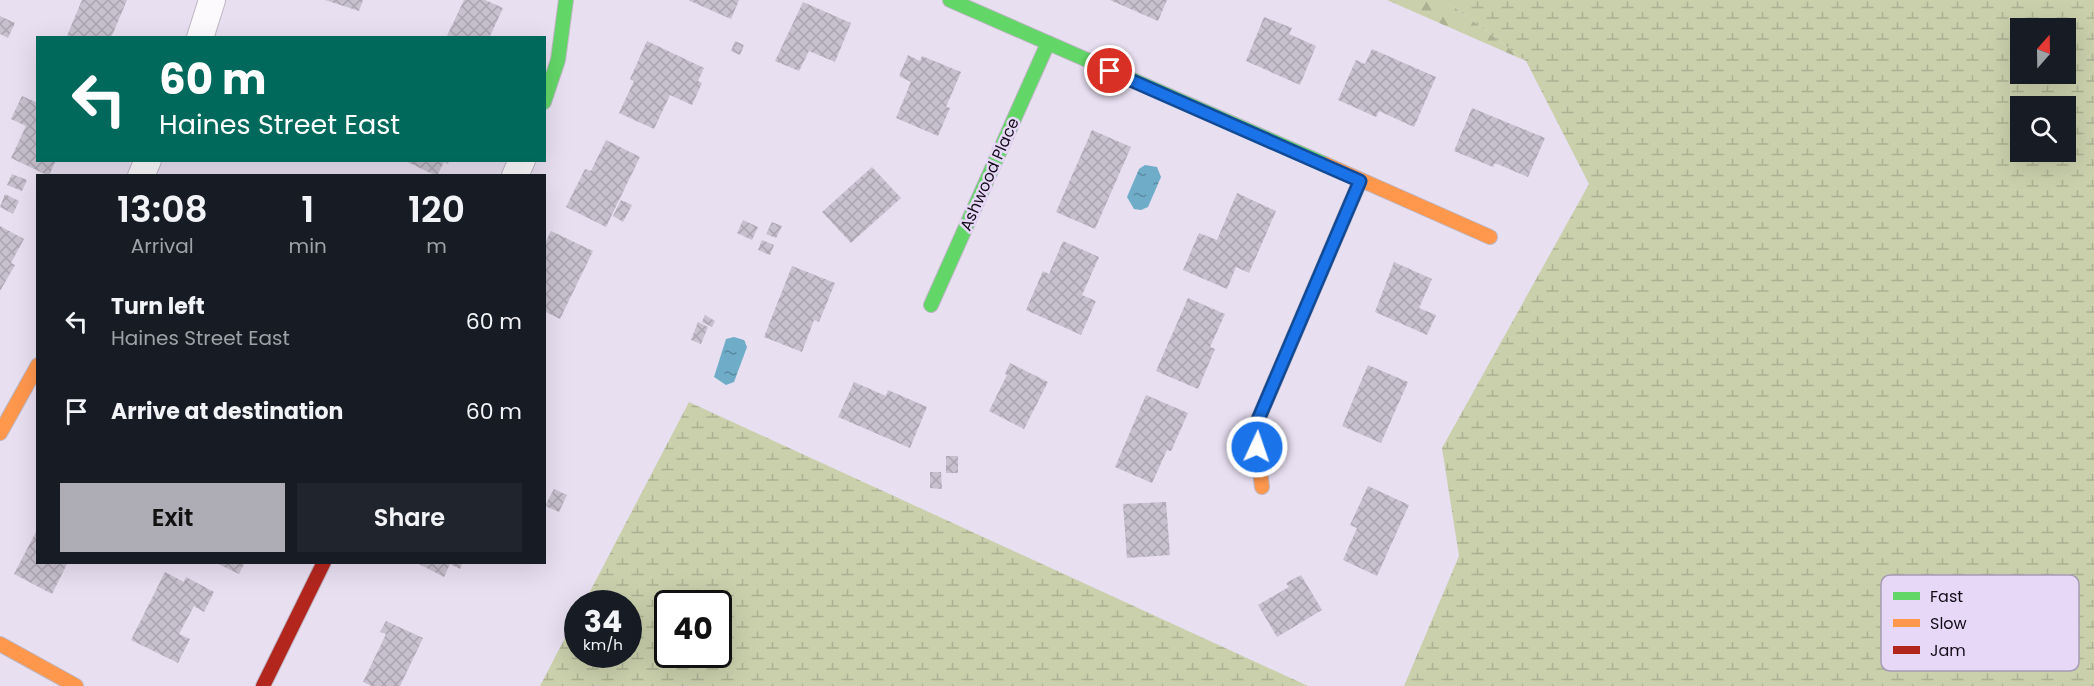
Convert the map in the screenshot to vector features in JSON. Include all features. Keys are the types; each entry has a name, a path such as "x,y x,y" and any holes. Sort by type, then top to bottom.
{"street":[{"path":"201,36 212,0"},
{"path":"546,96 558,60 566,0"},
{"path":"950,0 1490,237"},
{"name":"Ashwood Place","path":"931,305 1048,43"},
{"path":"1262,487 1255,427 1360,181"},
{"path":"0,433 36,369"},
{"path":"263,686 323,564"},
{"path":"0,644 76,686"}],"green space":[{"path":"1387,0 1445,0 1526,61"},
{"path":"1445,0 2094,0 2094,686 1404,686 1459,556 1442,448 1589,184 1526,61"},
{"path":"689,402 1308,686 540,686 564,640 564,668 642,668 642,590 591,590"}],"water":[{"path":"1145,165 1157,167 1161,177 1148,207 1141,210 1134,209 1127,197 1139,169"},
{"path":"734,337 744,340 747,347 734,382 726,385 714,377 726,339"}],"building":[{"path":"82,0 127,0 112,36 67,36"},
{"path":"325,0 363,0 359,11"},
{"path":"464,0 485,0 503,8 490,36 447,36"},
{"path":"688,0 739,0 731,19"},
{"path":"1110,0 1167,0 1158,21"},
{"path":"803,2 851,23 835,62 809,51 799,71 775,61"},
{"path":"0,16 15,23 8,38 0,34"},
{"path":"1264,17 1292,28 1289,34 1316,46 1300,85 1246,61"},
{"path":"647,41 704,68 698,81 702,83 692,105 670,95 654,129 619,113 634,81 630,79"},
{"path":"735,41 744,45 740,55 731,51"},
{"path":"1372,49 1436,77 1414,127 1379,111 1376,117 1338,100 1356,60 1365,64"},
{"path":"908,55 920,61 922,56 961,72 946,107 950,108 938,136 896,118 911,82 899,76"},
{"path":"22,96 36,102 36,162 55,162 50,174 45,174 11,158 26,126 11,119"},
{"path":"1472,108 1545,138 1528,177 1495,163 1493,167 1454,151"},
{"path":"1092,130 1131,147 1095,229 1056,212"},
{"path":"606,140 640,157 606,227 566,207 585,169 591,171"},
{"path":"407,162 444,162 438,174 433,174"},
{"path":"872,167 901,198 851,243 822,212"},
{"path":"12,174 27,180 22,191 7,185"},
{"path":"1237,193 1276,211 1249,273 1236,267 1227,289 1183,270 1199,233 1217,240"},
{"path":"5,194 19,201 13,214 0,207"},
{"path":"621,200 632,205 623,222 613,216"},
{"path":"743,220 758,227 752,240 737,233"},
{"path":"772,222 782,226 776,238 766,234"},
{"path":"0,226 24,239 11,263 15,265 0,291"},
{"path":"551,231 593,251 560,319 546,312 546,241"},
{"path":"762,240 774,245 770,255 758,250"},
{"path":"1063,241 1099,257 1082,295 1096,301 1081,335 1026,310 1043,271 1049,274"},
{"path":"1394,262 1432,279 1419,308 1436,315 1427,335 1375,312"},
{"path":"792,266 835,283 819,322 814,320 802,352 764,337"},
{"path":"1188,298 1225,314 1210,347 1215,349 1198,389 1156,371"},
{"path":"705,315 715,321 712,327 702,322"},
{"path":"698,322 708,327 701,344 691,340"},
{"path":"1010,363 1048,382 1024,429 989,411 1007,375 1005,374"},
{"path":"1368,365 1408,382 1381,443 1342,426"},
{"path":"854,382 886,396 888,390 927,407 910,448 838,417"},
{"path":"1146,395 1188,413 1171,451 1167,450 1152,483 1115,467"},
{"path":"946,456 958,456 958,473 946,473"},
{"path":"930,472 941,472 942,489 930,488"},
{"path":"1368,486 1409,505 1377,576 1343,560 1357,528 1350,525"},
{"path":"554,489 567,495 559,512 546,506"},
{"path":"1166,502 1170,555 1127,558 1123,504"},
{"path":"36,532 36,564 67,564 52,594 14,574"},
{"path":"218,564 244,564 239,574"},
{"path":"419,564 450,564 444,577"},
{"path":"450,564 462,564 460,569"},
{"path":"165,572 184,582 186,577 214,592 204,612 194,606 179,634 190,639 178,663 131,640"},
{"path":"1301,575 1322,610 1277,637 1258,605 1289,587 1286,583"},
{"path":"386,621 423,638 400,686 372,686 363,682 386,634 380,632"}],"traffic: fast":[{"path":"546,96 558,60 566,0"},
{"path":"950,0 1325,164"},
{"path":"931,305 1048,43"}],"traffic: slow":[{"path":"1325,164 1490,237"},
{"path":"1262,487 1255,427 1360,181"},
{"path":"0,433 36,369"},
{"path":"0,644 76,686"}],"traffic: jam":[{"path":"263,686 323,564"}],"route":[{"path":"1110,71 1360,181 1255,427 1257,447"}]}
